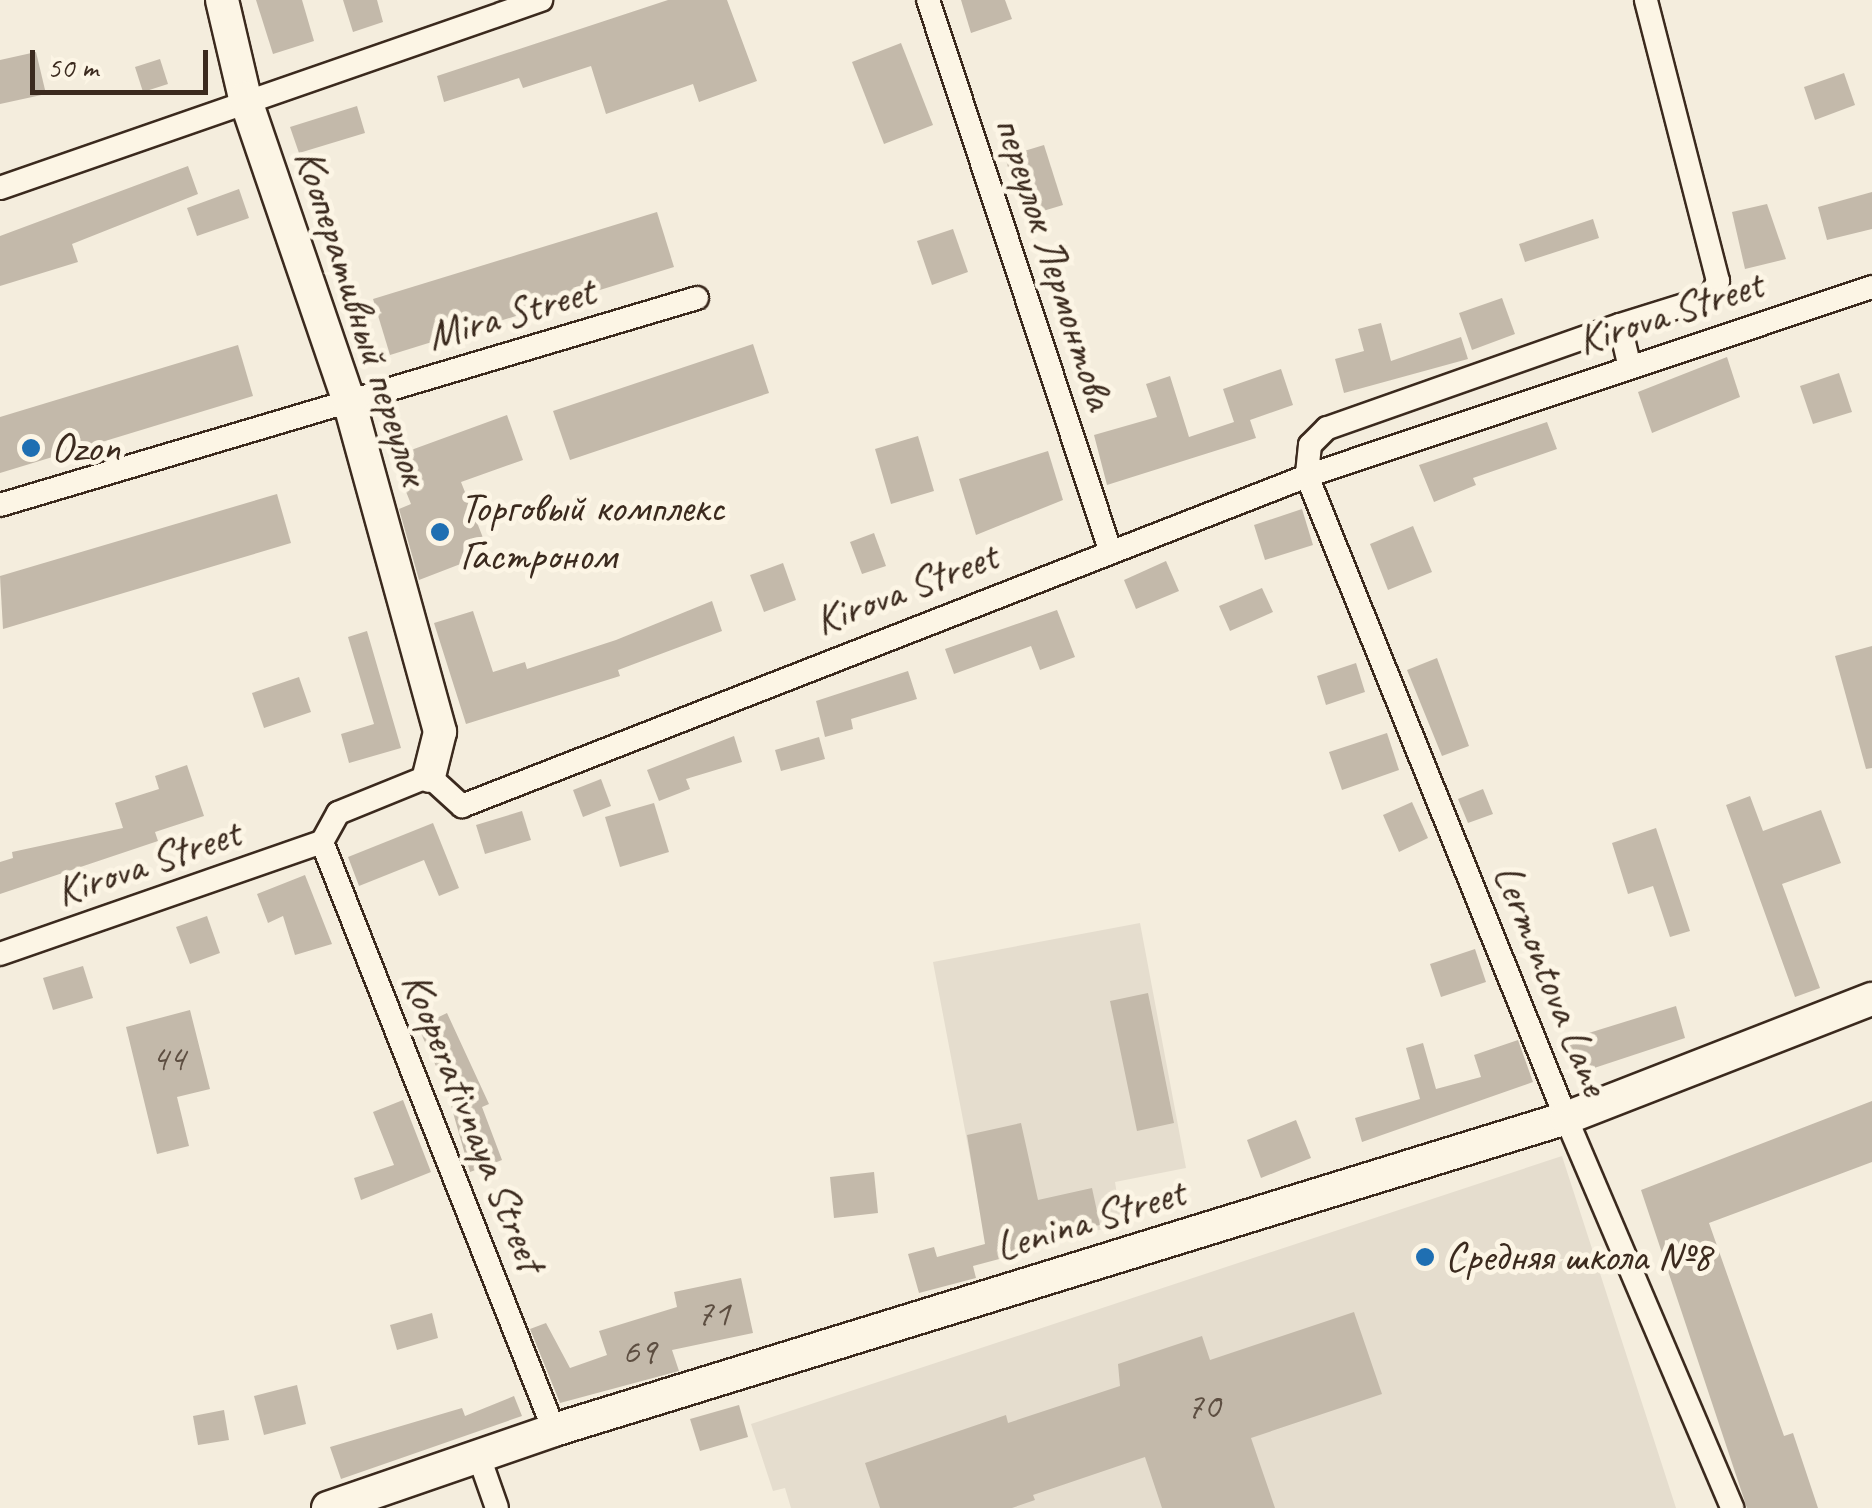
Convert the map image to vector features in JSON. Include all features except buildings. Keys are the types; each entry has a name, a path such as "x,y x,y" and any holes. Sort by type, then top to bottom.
{"street":[{"name":"Кооперативный переулок","path":"222,0 246,98 349,401 440,732 429,776"},
{"path":"0,188 246,98 541,0"},
{"name":"переулок Лермонтова","path":"928,0 1110,550"},
{"path":"1307,476 1310,445 1328,428 1710,297 1718,282 1646,0"},
{"name":"Kirova Street","path":"0,954 322,842 338,813 429,776 462,806 1307,476 1629,364 1872,287"},
{"name":"Mira Street","path":"0,505 697,298"},
{"path":"1620,325 1629,364"},
{"name":"Lermontova Lane","path":"1307,476 1566,1118 1732,1508"},
{"name":"Kooperativnaya Street","path":"322,842 554,1430"},
{"name":"Lenina Street","path":"328,1508 554,1430 1566,1118 1872,1000"},
{"path":"478,1454 497,1508"}],"shaded area":[{"path":"1140,923 1186,1168 1115,1182 1122,1226 1027,1243 1018,1197 979,1204 933,962"},
{"name":"Средняя школа №8","path":"1562,1156 1676,1508 791,1508 785,1488 773,1491 751,1424"}],"place":[{"name":"Ozon","path":"31,448"},
{"name":"Торговый комплекс Гастроном","path":"440,532"},
{"name":"Средняя школа №8","path":"1425,1257"}]}
